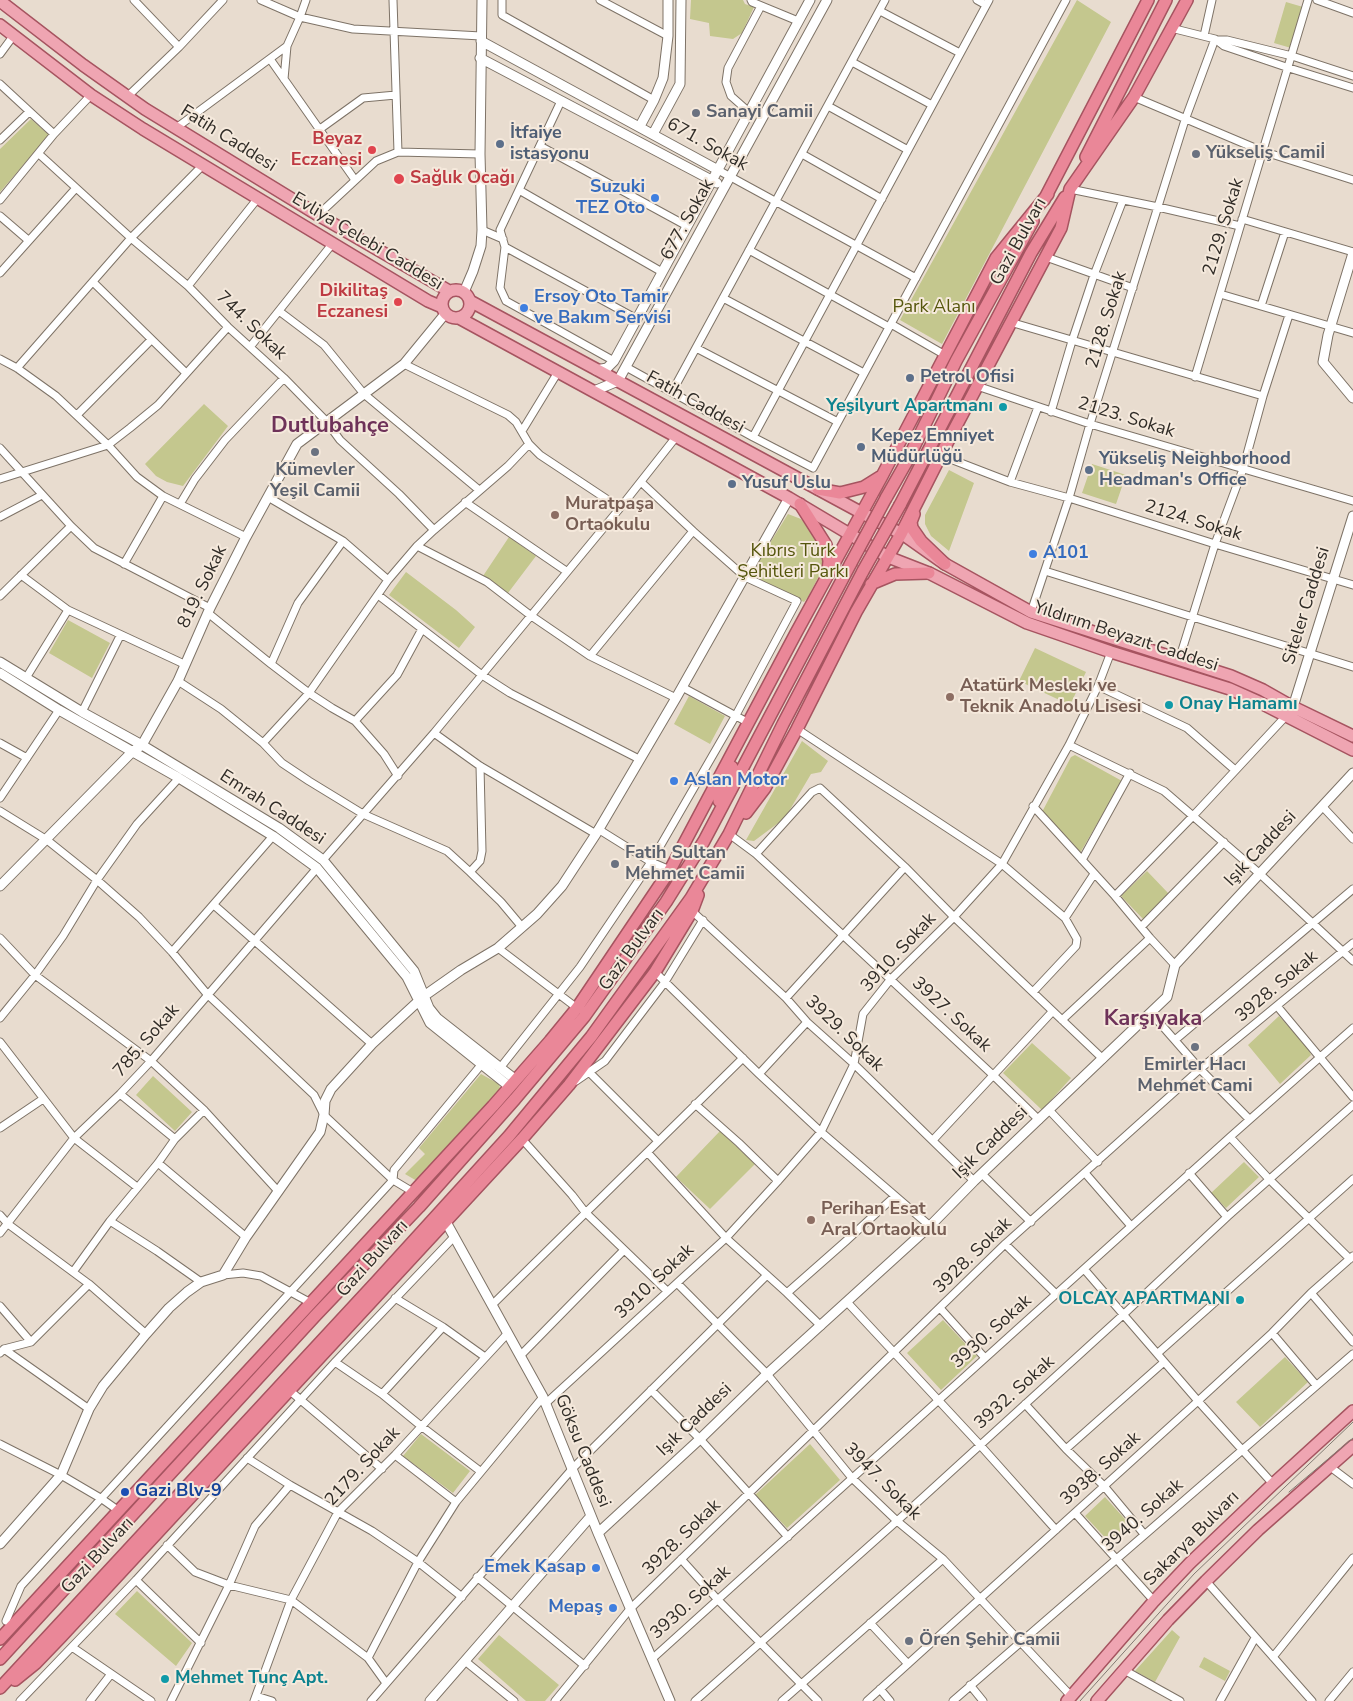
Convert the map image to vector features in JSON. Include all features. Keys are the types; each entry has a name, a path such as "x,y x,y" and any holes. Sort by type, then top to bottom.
{"highway":[{"name":"Gazi Bulvarı","path":"0,1659 315,1316 419,1207 520,1094 584,1017 666,902 704,842 768,723 851,563 907,462 956,361 1048,194 1148,0"},
{"name":"Gazi Bulvarı","path":"0,1688 509,1136 591,1037 691,898 730,834 783,724 1031,253 1070,189 1166,0"},
{"path":"730,834 765,788 871,584 902,535 940,455 1061,228 1070,189 1134,97 1187,0"},
{"path":"0,1639 6,1621 119,1510 513,1083 576,1008 670,870 882,476 996,258 1048,194"},
{"path":"818,489 840,493 864,488 882,476"},
{"path":"918,500 911,522 912,528 921,541 945,564"},
{"path":"800,504 826,545 829,561 827,576"},
{"path":"871,584 895,574 929,573"},
{"path":"704,842 749,723"},
{"path":"0,1693 36,1663 61,1637 446,1222 569,1085 655,972 692,911 709,868"}],"main road":[{"name":"Fatih Caddesi","path":"0,1 83,65 176,128 318,215 449,291"},
{"name":"Evliya Çelebi Caddesi","path":"0,25 91,95 143,129 444,310"},
{"path":"459,318 468,312 467,297 457,290 449,291 442,300 444,310 451,318 459,318 594,391 800,504 888,557"},
{"name":"Fatih Caddesi","path":"467,297 596,370 902,535"},
{"name":"Yıldırım Beyazıt Caddesi","path":"902,535 945,564 1031,612 1179,660 1262,690 1289,711 1353,750"},
{"name":"Yıldırım Beyazıt Caddesi","path":"888,557 929,573 1027,623 1111,652 1230,689 1353,736"},
{"name":"Sakarya Bulvarı","path":"1069,1698 1190,1563 1353,1411"},
{"path":"1097,1701 1206,1581 1258,1530 1353,1446"}],"street":[{"path":"134,0 179,47"},
{"path":"128,96 179,47 223,0"},
{"path":"261,0 300,17 353,29 396,30 481,39"},
{"path":"284,79 287,46 306,0"},
{"path":"394,0 398,152"},
{"path":"467,297 481,246 482,230 480,58 483,0"},
{"path":"502,0 502,16 654,100"},
{"path":"600,0 668,36"},
{"path":"640,126 663,78 668,36 668,0"},
{"path":"653,134 680,84 681,0"},
{"path":"751,0 760,6 798,21"},
{"name":"677. Sokak","path":"614,361 810,0"},
{"name":"677. Sokak","path":"618,381 827,0"},
{"path":"672,392 885,0"},
{"path":"753,437 988,2 977,0"},
{"path":"626,367 813,468 1066,0"},
{"path":"1204,36 1212,0"},
{"name":"2129. Sokak","path":"1195,378 1308,0"},
{"path":"1317,0 1353,13"},
{"path":"749,112 730,96 726,82 728,68 760,6"},
{"path":"880,11 960,53"},
{"path":"1171,28 1204,36 1216,40 1224,46 1353,88"},
{"path":"0,54 14,35"},
{"name":"671. Sokak","path":"481,39 916,278"},
{"path":"1216,40 1227,40 1292,56 1353,76"},
{"name":"2128. Sokak","path":"1031,612 1070,498 1090,424 1185,120 1216,40"},
{"path":"176,128 287,46"},
{"name":"671. Sokak","path":"480,58 724,188"},
{"path":"270,59 355,180"},
{"path":"852,62 932,105"},
{"path":"0,84 54,134"},
{"path":"0,200 54,134 91,95"},
{"path":"320,129 363,98 396,95"},
{"path":"1134,97 1262,151 1353,180"},
{"path":"561,101 500,230 505,247 500,288 506,301 614,361 608,368 596,370"},
{"path":"828,106 908,150"},
{"path":"0,140 29,112"},
{"path":"540,146 687,226"},
{"path":"318,215 376,161 398,152 480,154"},
{"name":"744. Sokak","path":"39,154 131,238 188,286 228,327 284,378 326,421 340,440 399,494 434,530"},
{"path":"802,154 882,199"},
{"path":"17,368 131,238 203,165"},
{"path":"0,273 76,188"},
{"path":"1070,189 1284,232 1353,252 1330,326 1323,362 1353,398"},
{"path":"519,190 662,272"},
{"path":"188,286 258,198"},
{"path":"1051,412 1094,275 1123,200"},
{"path":"0,216 28,240"},
{"path":"482,230 503,239"},
{"path":"1261,306 1284,232"},
{"path":"250,347 333,243"},
{"path":"505,247 637,319"},
{"path":"749,250 946,355"},
{"path":"1046,256 1133,288"},
{"path":"93,282 186,373"},
{"path":"1220,294 1353,333"},
{"path":"723,298 864,373"},
{"name":"819. Sokak","path":"0,886 142,744 178,681 209,611 246,537 297,444 404,364 444,310"},
{"path":"279,311 324,345 364,394 479,490"},
{"path":"1179,660 1215,544 1243,469 1263,396 1290,315"},
{"path":"1010,322 1113,351 1195,378 1263,396"},
{"path":"0,479 108,445 158,405 228,327"},
{"path":"77,415 151,340"},
{"path":"696,348 838,422"},
{"path":"0,359 17,368 56,396 108,445 137,477 163,496 246,537"},
{"path":"404,364 508,415 522,431 528,444 540,454 620,508"},
{"path":"522,431 558,372"},
{"path":"180,504 195,479 225,440 284,378"},
{"path":"594,391 618,381"},
{"name":"2123. Sokak","path":"977,386 1090,424 1353,501"},
{"path":"1010,482 1038,407"},
{"name":"785. Sokak","path":"0,1234 74,1138 151,1061 363,814 398,776 620,508 676,437"},
{"path":"262,743 309,693 388,580 417,546 508,466 528,444"},
{"path":"0,448 71,526 94,548 209,611 271,664 309,693 355,721 384,754 398,776"},
{"name":"2124. Sokak","path":"940,455 1010,482 1070,498 1353,586"},
{"path":"500,1068 559,996 651,862 736,715 797,600 745,577 693,532 641,482"},
{"path":"0,517 42,495"},
{"path":"124,564 163,496"},
{"path":"268,497 343,541 388,580"},
{"path":"223,1275 277,1190 320,1132 325,1100 331,1089 372,1044 421,999 461,970 498,948 537,914 562,886 597,832 676,698 788,498"},
{"path":"465,502 566,571"},
{"name":"Siteler Caddesi","path":"1289,711 1310,653 1353,516"},
{"path":"0,596 71,526"},
{"path":"590,656 693,532"},
{"path":"271,664 298,603 343,541"},
{"path":"417,546 486,582 590,656 676,698"},
{"path":"1045,571 1193,619 1353,667"},
{"path":"21,575 68,610 120,636 184,664"},
{"path":"378,595 482,676 510,693 639,759"},
{"path":"26,678 68,610"},
{"path":"355,721 397,675 422,630"},
{"path":"82,712 120,636"},
{"name":"3910. Sokak","path":"368,1658 418,1562 456,1502 480,1471 544,1401 726,1238 820,1132 854,1064 863,1014 890,980 954,917 1002,864 1069,745 1098,686 1111,652"},
{"name":"Emrah Caddesi","path":"0,662 82,712 142,744 279,828 320,864 437,1018 500,1068 513,1083"},
{"name":"Emrah Caddesi","path":"0,673 59,710 179,778 320,864"},
{"path":"178,681 221,709 262,743 282,763 309,781 363,814 447,851 502,902 522,927"},
{"path":"1098,686 1187,728 1235,770"},
{"path":"682,687 749,723"},
{"path":"0,798 59,710"},
{"path":"1115,896 1193,816 1289,711"},
{"path":"797,729 1002,864 1064,918 1077,939 1076,946 1033,992"},
{"path":"434,733 480,766 651,862 670,870"},
{"path":"0,743 28,758"},
{"path":"1069,745 1164,791 1260,874 1353,962"},
{"path":"470,872 480,861 482,852 480,766"},
{"path":"1082,860 1130,773"},
{"name":"Işık Caddesi","path":"598,1533 700,1440 767,1374 930,1226 974,1181 1167,997 1175,965 1353,773"},
{"path":"0,1018 35,976 137,824 179,778"},
{"path":"756,854 812,792 820,788 905,867 954,917 1103,1059"},
{"path":"1034,806 1175,965"},
{"path":"1322,806 1353,839"},
{"path":"0,811 47,840 98,880 139,917 208,994 314,1095 324,1115 393,1180 412,1192"},
{"name":"3927. Sokak","path":"730,834 756,854 1039,1120"},
{"path":"172,952 273,836"},
{"path":"1141,927 1224,842"},
{"path":"786,998 905,867"},
{"path":"1064,918 1094,874"},
{"path":"1175,1040 1353,888"},
{"path":"214,905 372,1044"},
{"name":"3929. Sokak","path":"692,911 786,998 807,1022 854,1064 974,1181"},
{"path":"569,1085 605,1061 665,982 703,920"},
{"path":"0,938 35,976 151,1061 204,1110 277,1190"},
{"path":"1062,1020 1150,938"},
{"name":"3928. Sokak","path":"555,1701 630,1609 814,1432 1005,1244 1200,1070 1353,943"},
{"path":"498,948 576,1008"},
{"path":"655,972 758,1074 820,1132 930,1226"},
{"name":"Emrah Caddesi","path":"421,999 430,1023 481,1064 513,1083"},
{"path":"1277,1006 1353,1097"},
{"path":"933,1140 1052,1012"},
{"path":"1151,1013 1200,1070 1249,1119"},
{"path":"758,1074 807,1022"},
{"name":"3930. Sokak","path":"652,1659 1249,1119 1353,1028"},
{"path":"0,1042 74,1138 137,1187"},
{"path":"493,1304 585,1212 648,1153 742,1058"},
{"path":"6,1621 21,1586 393,1180 394,1170 481,1064"},
{"path":"589,1072 658,1141"},
{"path":"120,1094 175,1139"},
{"path":"0,1128 43,1099"},
{"path":"695,1104 778,1181"},
{"name":"3932. Sokak","path":"695,1701 897,1521 1124,1314 1227,1217 1353,1104"},
{"path":"73,1272 110,1221 158,1163 175,1139 204,1110"},
{"path":"1049,1110 1098,1162"},
{"path":"1230,1137 1309,1219 1352,1258"},
{"path":"522,1139 585,1212 667,1291"},
{"path":"648,1153 726,1238 788,1293 821,1326"},
{"path":"158,1163 246,1237"},
{"path":"1085,1173 1131,1226"},
{"path":"1190,1173 1227,1217"},
{"path":"982,1174 1031,1222"},
{"path":"1158,1354 1353,1178"},
{"path":"788,1293 895,1196"},
{"path":"0,1215 8,1224 89,1284 146,1334"},
{"path":"110,1221 201,1282"},
{"name":"Göksu Caddesi","path":"446,1222 453,1238 493,1304 544,1401 670,1701"},
{"path":"20,1701 136,1580 335,1362 453,1238"},
{"path":"1005,1244 1056,1294"},
{"path":"520,1356 624,1250"},
{"name":"3938. Sokak","path":"867,1701 1272,1333 1311,1293 1352,1258"},
{"path":"1084,1269 1198,1401 1273,1484"},
{"path":"0,1544 61,1476 89,1409 103,1386 168,1308 201,1282 223,1275 244,1273 261,1276 292,1291 311,1303"},
{"path":"371,1701 573,1468 766,1275"},
{"name":"3947. Sokak","path":"677,1283 767,1374 852,1478 897,1521 943,1559 1069,1698"},
{"path":"2,1351 31,1342 89,1284"},
{"path":"1311,1293 1353,1342"},
{"path":"395,1298 485,1357"},
{"path":"847,1302 1056,1530"},
{"path":"0,1306 31,1342"},
{"path":"940,1308 985,1358"},
{"path":"382,1394 443,1328"},
{"name":"2179. Sokak","path":"255,1698 291,1600 338,1512 382,1469 508,1333"},
{"path":"1272,1333 1316,1385"},
{"path":"2,1351 89,1409"},
{"name":"3940. Sokak","path":"953,1701 1353,1354"},
{"path":"335,1362 382,1394 480,1471"},
{"path":"1066,1449 1164,1362"},
{"path":"289,1390 382,1469"},
{"path":"651,1390 700,1440 788,1537"},
{"path":"1025,1404 1066,1449 1104,1486 1144,1534"},
{"path":"0,1444 61,1476 119,1510"},
{"path":"395,1455 456,1502"},
{"path":"247,1458 290,1485 372,1531 418,1562 462,1597"},
{"path":"1329,1466 1353,1484"},
{"path":"171,1701 229,1585 255,1526 290,1485"},
{"path":"1075,1512 1154,1601"},
{"path":"430,1701 591,1516"},
{"path":"167,1545 195,1572 229,1585 291,1600 368,1658 386,1683"},
{"path":"1273,1657 1353,1558"},
{"path":"681,1559 718,1600 818,1701"},
{"path":"782,1701 943,1559"},
{"path":"477,1577 584,1666"},
{"path":"136,1580 201,1643"},
{"path":"1206,1581 1312,1701"},
{"path":"870,1623 908,1664"},
{"path":"1220,1701 1256,1638"},
{"path":"72,1647 152,1701"},
{"path":"465,1661 514,1701"},
{"path":"1124,1670 1179,1701"},
{"path":"1329,1701 1353,1672"},
{"path":"90,1701 111,1674"},
{"path":"970,1686 983,1701"},
{"path":"880,1689 890,1701"},
{"path":"255,1698 272,1701"}],"green space":[{"path":"691,0 743,0 745,4 754,7 742,33 733,39 710,36 709,23 690,19"},
{"name":"Park Alanı","path":"1077,0 1111,22 942,344 900,320"},
{"path":"1286,2 1303,7 1291,48 1274,43"},
{"path":"31,119 49,135 0,192 0,149"},
{"path":"204,404 228,426 183,486 167,482 156,476 145,464"},
{"path":"1092,464 1126,475 1116,504 1082,493"},
{"path":"949,470 974,483 949,551 931,536 925,524 925,515"},
{"name":"Kıbrıs Türk Şehitleri Parkı","path":"788,514 801,519 816,537 824,560 822,570 804,602 758,581 752,572"},
{"path":"509,537 536,556 508,593 483,576"},
{"path":"406,572 475,627 459,648 389,595"},
{"path":"68,620 110,643 92,678 49,653"},
{"path":"1035,648 1086,672 1070,705 1019,681"},
{"path":"689,696 725,716 710,744 674,724"},
{"path":"802,741 828,761 821,772 811,774 785,818 754,841 746,840"},
{"path":"1075,755 1122,781 1080,853 1042,812 1071,757"},
{"path":"1147,871 1169,894 1143,919 1121,896"},
{"path":"1279,1016 1308,1048 1311,1055 1280,1084 1248,1045"},
{"path":"1032,1043 1071,1078 1042,1110 1003,1073"},
{"path":"481,1074 499,1084 501,1093 417,1181 405,1174 425,1154 419,1148"},
{"path":"153,1076 192,1112 175,1131 136,1095"},
{"path":"720,1131 755,1164 710,1209 676,1177"},
{"path":"1244,1162 1259,1177 1226,1208 1211,1193"},
{"path":"943,1320 977,1356 941,1390 907,1353"},
{"path":"1285,1357 1308,1382 1260,1427 1236,1402"},
{"path":"421,1434 470,1471 453,1493 403,1456"},
{"path":"810,1444 840,1480 787,1528 755,1495"},
{"path":"1105,1497 1132,1527 1112,1545 1085,1516"},
{"path":"137,1591 192,1643 176,1666 115,1614"},
{"path":"1172,1630 1180,1637 1155,1682 1135,1671"},
{"path":"499,1635 559,1685 545,1701 526,1701 478,1659"},
{"path":"1204,1657 1230,1671 1225,1681 1199,1667"}],"tram line":[{"path":"1080,1701 1194,1574 1353,1422"},
{"path":"1289,1492 1353,1438"}],"place":[{"name":"Sanayi Camii","path":"696,113"},
{"name":"İtfaiye istasyonu","path":"500,144"},
{"name":"Beyaz Eczanesi","path":"372,150"},
{"name":"Yükseliş Camiİ","path":"1196,154"},
{"name":"Sağlık Ocağı","path":"399,179"},
{"name":"Suzuki TEZ Oto","path":"655,198"},
{"name":"Dikilitaş Eczanesi","path":"398,302"},
{"name":"Ersoy Oto Tamir ve Bakım Servisi","path":"524,308"},
{"name":"Petrol Ofisi","path":"910,378"},
{"name":"Yeşilyurt Apartmanı","path":"1003,407"},
{"name":"Kepez Emniyet Müdürlüğü","path":"861,447"},
{"name":"Kümevler Yeşil Camii","path":"315,452"},
{"name":"Yükseliş Neighborhood Headman's Office","path":"1089,470"},
{"name":"Yusuf Uslu","path":"732,484"},
{"name":"Muratpaşa Ortaokulu","path":"555,515"},
{"name":"A101","path":"1033,554"},
{"name":"Atatürk Mesleki ve Teknik Anadolu Lisesi","path":"950,697"},
{"name":"Onay Hamamı","path":"1169,705"},
{"name":"Aslan Motor","path":"674,781"},
{"name":"Fatih Sultan Mehmet Camii","path":"615,864"},
{"name":"Emirler Hacı Mehmet Cami","path":"1195,1047"},
{"name":"Perihan Esat Aral Ortaokulu","path":"811,1220"},
{"name":"OLCAY APARTMANI","path":"1240,1300"},
{"name":"Gazi̇ Blv-9","path":"125,1492"},
{"name":"Emek Kasap","path":"596,1568"},
{"name":"Mepaş","path":"613,1608"},
{"name":"Ören Şehir Camii","path":"909,1641"},
{"name":"Mehmet Tunç Apt.","path":"165,1679"}],"district":[{"name":"Dutlubahçe","path":"330,427"},
{"name":"Karşıyaka","path":"1153,1020"}]}
